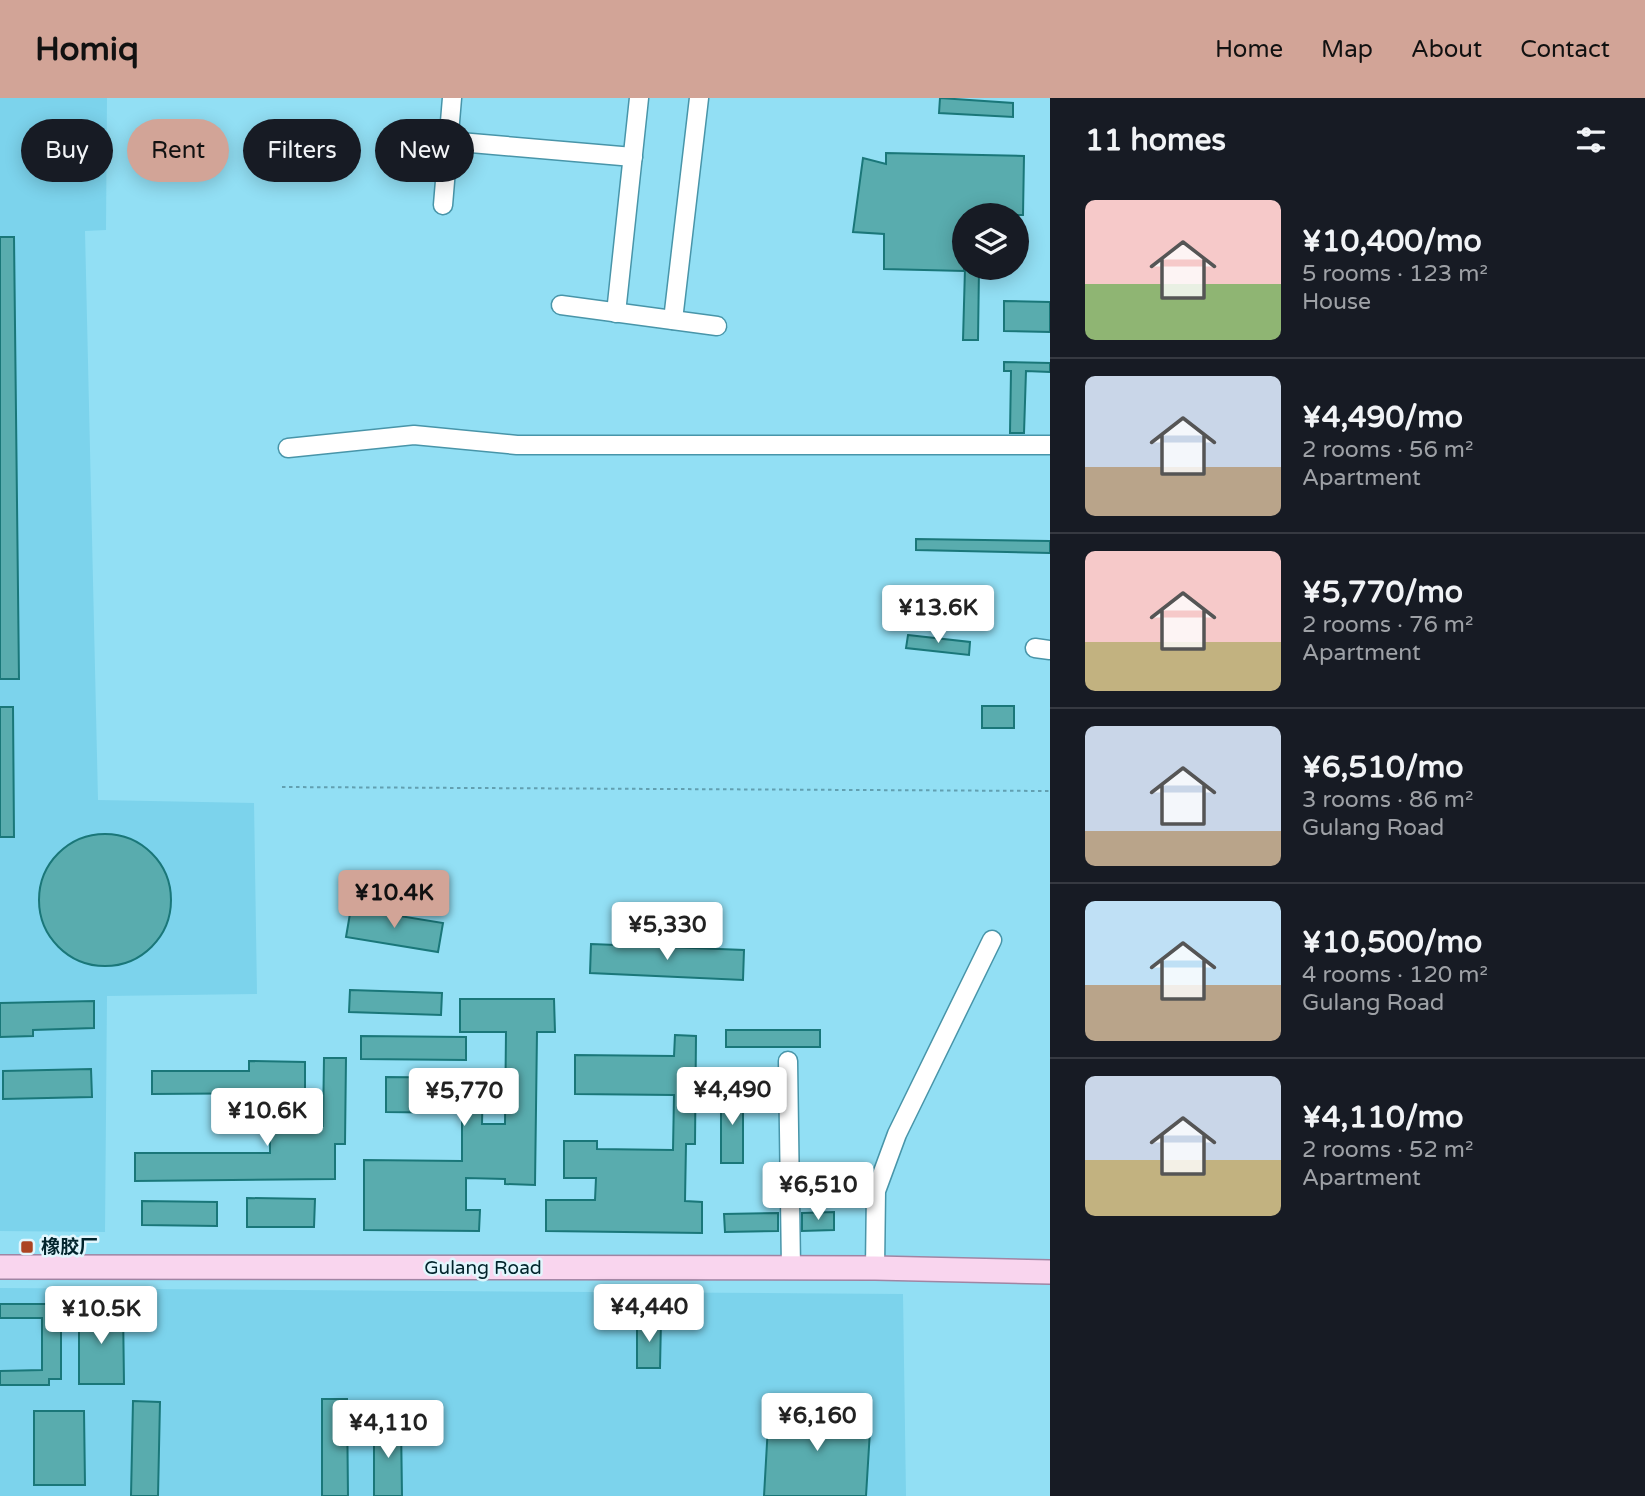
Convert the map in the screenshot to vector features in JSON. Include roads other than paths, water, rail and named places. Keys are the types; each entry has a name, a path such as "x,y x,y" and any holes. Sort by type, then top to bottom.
{"main road":[{"name":"Gulang Road","path":"0,1267 875,1268 1050,1272"}],"street":[{"path":"450,119 452,98"},
{"path":"616,313 639,98"},
{"path":"673,320 699,98"},
{"path":"474,143 633,157"},
{"path":"443,205 445,182"},
{"path":"561,305 717,326"},
{"path":"288,448 414,435 517,445 1050,445"},
{"path":"875,1268 876,1191 897,1134 992,940"},
{"path":"788,1061 791,1268"}],"place":[{"name":"橡胶厂","path":"27,1247"}]}
